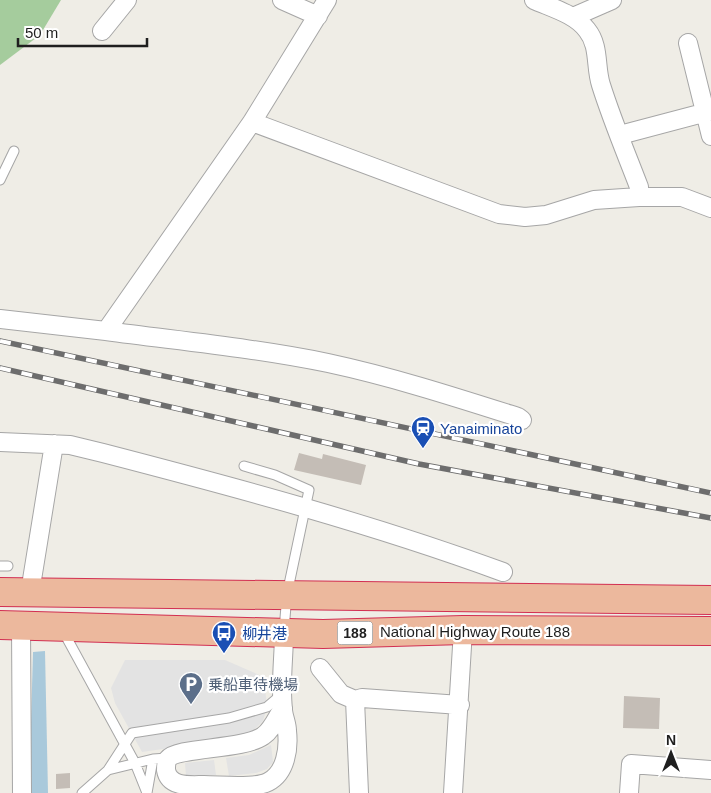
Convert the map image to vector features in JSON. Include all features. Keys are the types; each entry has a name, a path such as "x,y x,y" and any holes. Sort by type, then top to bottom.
{"highway":[{"path":"0,592 711,600"},
{"name":"National Highway Route 188","path":"10,625 284,633 463,630 711,631"}],"street":[{"path":"102,30 127,0"},
{"path":"282,0 318,16"},
{"path":"106,331 252,122 328,0"},
{"path":"534,0 573,17 587,29 596,44 596,64 601,85 639,187 639,198"},
{"path":"573,17 612,0"},
{"path":"688,43 708,112 711,136"},
{"path":"620,135 708,112"},
{"path":"252,122 499,214 525,217 546,215 594,200 639,198 682,198 711,208"},
{"path":"0,319 280,354 328,363 410,382 518,417 522,420"},
{"path":"0,442 70,444 95,450 306,507 416,540 503,572"},
{"path":"30,592 54,444"},
{"path":"10,625 22,793"},
{"path":"453,793 460,704 463,630"},
{"path":"280,793 279,773 287,748 283,701 284,633"},
{"path":"320,668 341,694 355,700 362,698 460,704"},
{"path":"355,700 359,793"},
{"path":"279,773 268,782 253,785 184,785 173,782 166,773 166,765 161,759 177,753 215,750 254,741 264,736 271,727 283,701"},
{"path":"628,793 631,764 711,770"}],"lane":[{"path":"0,180 14,151"},
{"path":"244,466 275,475 309,490 287,594 284,633"},
{"path":"59,626 70,642 135,763 147,793"},
{"path":"82,793 108,770 132,733 229,718 283,701"},
{"path":"108,770 161,759"},
{"path":"147,793 161,759"}],"green space":[{"path":"0,0 61,0 40,35 0,65"}],"shaded area":[{"name":"乗船車待機場","path":"125,660 225,660 264,677 267,707 263,721 247,737 142,752 115,703 111,688"},
{"path":"271,745 273,762 267,769 256,773 229,776 226,758 249,755"},
{"path":"214,760 216,775 186,776 185,763"}],"water":[{"path":"45,651 48,793 29,793 33,652"}],"building":[{"path":"299,453 322,459 323,454 366,465 361,485 294,470"},
{"path":"624,696 660,698 659,729 623,728"},
{"path":"70,773 70,788 56,789 56,774"}],"railway":[{"path":"0,341 711,493"},
{"path":"0,368 419,464 711,518"}],"place":[{"name":"Yanaiminato","path":"423,449"},
{"name":"柳井港","path":"224,654"},
{"name":"乗船車待機場","path":"191,705"}]}
